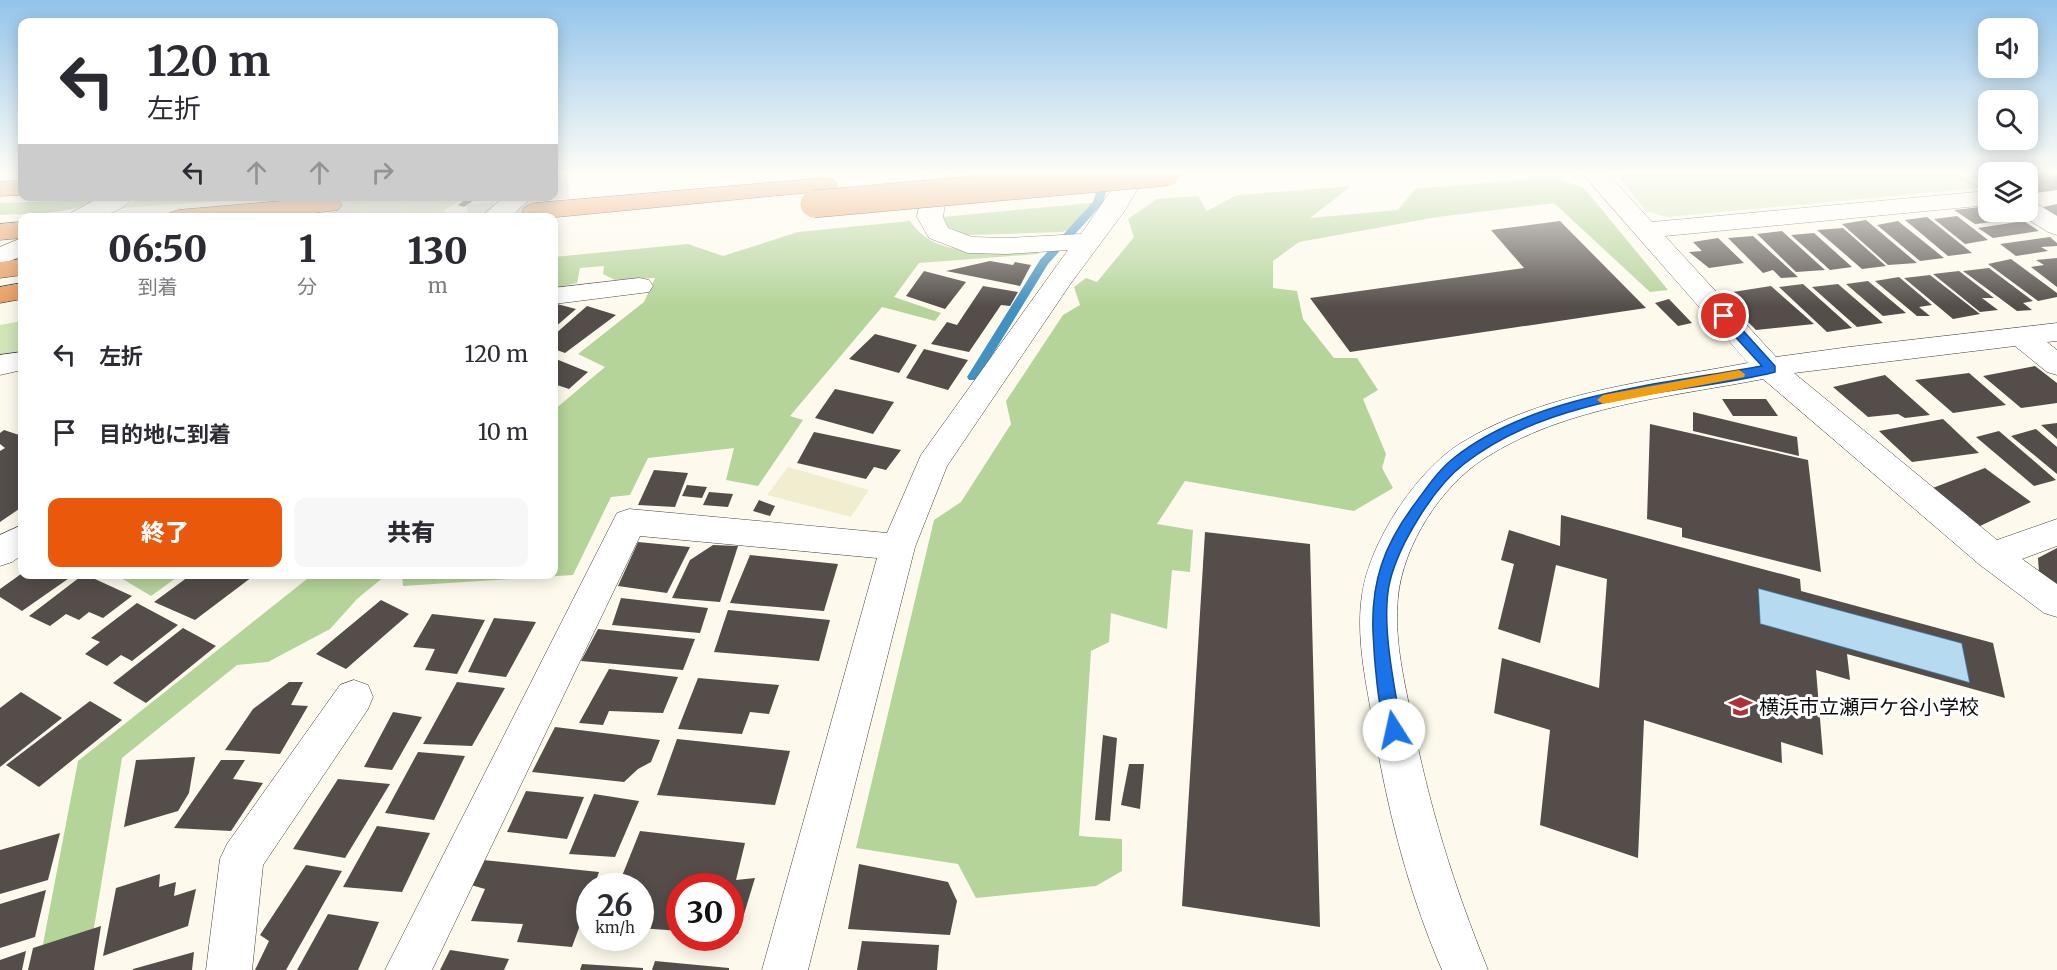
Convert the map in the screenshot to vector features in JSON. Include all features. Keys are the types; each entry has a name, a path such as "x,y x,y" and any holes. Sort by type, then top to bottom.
{"highway":[{"path":"558,232 664,217"},
{"path":"0,232 18,230"},
{"path":"0,270 18,268"},
{"path":"0,295 18,292"}],"street":[{"path":"931,217 938,233 968,245 1007,246 1089,241"},
{"path":"785,970 898,547 932,463 1061,278 1106,217"},
{"path":"1634,217 1770,369 1992,556 2057,603"},
{"path":"1645,230 1782,217"},
{"path":"2041,217 2057,227"},
{"path":"0,257 18,248"},
{"path":"558,296 639,286"},
{"path":"1465,970 1430,878 1415,826 1390,712 1382,659 1380,620 1382,582 1402,531 1435,486 1458,461 1490,441 1533,420 1582,404 1817,360 2057,332"},
{"path":"2021,336 2057,364"},
{"path":"0,365 18,362"},
{"path":"408,970 629,522 898,547"},
{"path":"1992,556 2057,532"},
{"path":"0,553 18,541"},
{"path":"230,970 242,859 354,697"}],"shaded area":[{"path":"788,467 869,490 851,517 767,495"}],"green space":[{"path":"942,217 1090,217 1085,224 1062,232 967,235 948,227"},
{"path":"1131,217 1436,217 1299,242 1273,261 1273,288 1297,291 1303,319 1334,358 1357,358 1378,390 1363,399 1386,454 1382,468 1393,488 1354,511 1185,481 1157,524 1193,530 1190,572 1172,570 1167,629 1111,613 1109,642 1091,651 1079,836 1122,839 1122,871 1096,886 976,898 958,864 856,848 934,520 961,502 1011,424 1006,401 1063,315 1080,305 1074,287 1086,278 1097,282 1134,237 1128,219"},
{"path":"1569,217 1608,217 1668,290 1650,292"},
{"path":"910,221 922,234 935,243 951,248 984,250 1036,247 1038,254 919,263 894,297 941,313 935,321 882,307 790,416 803,420 758,486 726,480 734,448 648,458 630,495 611,497 573,575 558,576 558,407 605,367 578,354 644,302 655,278 615,280 603,274 604,266 580,268 577,283 558,287 558,257 688,244 723,256 798,232"},
{"path":"18,322 18,355 0,357 0,325"},
{"path":"123,579 174,579 151,596"},
{"path":"307,579 381,579 357,599 330,629 268,662 237,665 122,758 87,970 38,970 78,761"},
{"path":"402,579 511,579 403,586"}],"water":[{"path":"1758,588 1962,643 1970,683 1760,624"}],"building":[{"path":"1927,217 1972,253 1948,256 1905,220"},
{"path":"1959,217 1988,240 1965,244 1934,219"},
{"path":"1965,217 1978,217 1978,222 1993,222 1975,224"},
{"path":"1866,220 1917,263 1888,265 1842,224"},
{"path":"1560,221 1646,308 1350,352 1310,298 1524,268 1491,230"},
{"path":"1898,221 1944,258 1920,261 1877,225"},
{"path":"2026,222 2039,231 1993,238 1978,228"},
{"path":"1843,228 1886,266 1862,269 1817,230"},
{"path":"1782,231 1825,270 1796,272 1757,234"},
{"path":"1814,233 1852,267 1830,270 1791,235"},
{"path":"1753,236 1798,277 1781,278 1773,270 1763,273 1728,238"},
{"path":"2050,237 2057,243 2057,246 2041,247 2048,251 2016,256 2000,244"},
{"path":"1718,238 1744,263 1709,268 1689,252 1702,251 1693,242"},
{"path":"2057,258 2057,287 2031,267 2044,265 2036,260"},
{"path":"2011,259 2057,293 2057,297 2038,301 1988,264"},
{"path":"990,261 1031,265 1020,286 946,271"},
{"path":"1989,268 2033,301 2023,303 2032,310 2017,311 1963,271"},
{"path":"924,271 966,282 945,309 906,296"},
{"path":"1959,271 1994,298 1982,298 1998,310 1980,312 1933,274"},
{"path":"1930,275 1980,314 1953,319 1904,278"},
{"path":"1899,277 1932,305 1919,307 1930,316 1917,316 1875,281"},
{"path":"1868,281 1906,313 1883,316 1846,284"},
{"path":"1803,284 1852,328 1827,332 1779,287"},
{"path":"1838,284 1883,323 1857,327 1812,287"},
{"path":"983,286 1018,292 1010,306 1001,305 969,352 931,344 947,322 957,325"},
{"path":"1771,286 1814,324 1756,330 1720,294"},
{"path":"1669,299 1692,323 1678,326 1655,303"},
{"path":"558,304 576,309 558,325"},
{"path":"587,306 616,315 565,353 558,350 558,331"},
{"path":"875,334 917,345 899,373 849,359"},
{"path":"924,349 968,360 948,390 906,378"},
{"path":"558,360 588,372 569,389 558,385"},
{"path":"2035,366 2057,383 2057,403 2021,408 1983,376"},
{"path":"1969,373 2006,405 1953,413 1915,380"},
{"path":"1885,375 1930,415 1905,418 1898,414 1868,417 1833,387"},
{"path":"835,389 894,402 873,434 815,418"},
{"path":"1722,399 1766,399 1778,416 1733,416"},
{"path":"1693,412 1797,437 1799,456 1693,431"},
{"path":"1943,419 1979,453 1912,462 1879,431"},
{"path":"2057,423 2057,439 2041,425"},
{"path":"1650,424 1808,460 1821,572 1682,537 1682,528 1647,519"},
{"path":"2036,429 2057,447 2057,474 2011,436"},
{"path":"4,430 18,435 18,510 0,522 0,451 5,448 0,444 0,433"},
{"path":"1999,431 2056,480 2034,486 1976,437"},
{"path":"814,432 901,450 886,470 874,467 866,479 797,463"},
{"path":"1985,468 2031,502 1980,526 1930,489"},
{"path":"654,470 688,473 675,507 638,505"},
{"path":"687,485 707,487 702,498 682,496"},
{"path":"709,492 733,494 728,507 703,505"},
{"path":"759,500 775,506 770,516 753,511"},
{"path":"1561,515 1800,579 1801,591 1993,643 2005,698 1847,654 1850,680 1816,670 1823,755 1781,742 1782,763 1644,720 1638,858 1540,825 1550,730 1494,713 1502,658 1599,688 1607,579 1556,565 1540,643 1498,629 1514,564 1501,560 1509,530 1560,546","holes":["1758,588 1962,643 1970,683 1760,624"]},
{"path":"1205,532 1310,544 1320,927 1182,906"},
{"path":"638,542 690,547 667,593 618,586"},
{"path":"713,545 738,546 720,602 672,598 690,560"},
{"path":"2057,548 2057,584 2055,585 2039,573 2038,558"},
{"path":"750,555 838,564 824,611 730,603"},
{"path":"18,576 18,579 68,579 22,611 0,597 0,589"},
{"path":"77,579 95,579 132,596 103,618 89,612 79,620 66,614 50,626 29,616"},
{"path":"185,579 249,579 195,620 154,602"},
{"path":"621,598 708,608 700,633 612,625"},
{"path":"381,600 409,614 346,669 316,654"},
{"path":"137,603 178,625 132,661 121,655 107,666 85,654 100,642 91,638"},
{"path":"728,610 830,620 819,661 714,652"},
{"path":"432,614 485,620 457,674 425,670 435,649 413,647"},
{"path":"494,618 536,622 506,677 468,672"},
{"path":"183,628 216,646 146,703 113,683"},
{"path":"598,629 695,639 683,670 581,661"},
{"path":"609,669 678,677 663,713 609,711 603,725 579,723"},
{"path":"698,678 779,685 769,714 750,712 742,734 678,729"},
{"path":"289,682 303,682 291,705 308,706 280,754 225,750 253,709"},
{"path":"457,682 505,688 472,746 423,744"},
{"path":"21,692 62,718 0,767 0,708"},
{"path":"90,701 122,720 39,787 6,765"},
{"path":"393,712 422,717 392,770 364,767"},
{"path":"555,727 660,740 651,762 638,769 624,782 532,772"},
{"path":"1103,735 1117,738 1110,821 1095,820"},
{"path":"677,739 790,751 775,805 657,795"},
{"path":"418,752 465,756 434,820 385,813"},
{"path":"195,757 189,793 178,811 124,827 136,760"},
{"path":"221,760 245,760 233,779 263,783 231,831 174,828"},
{"path":"1129,764 1144,764 1140,809 1121,805"},
{"path":"338,779 390,784 345,858 293,849"},
{"path":"526,791 584,797 567,839 507,832"},
{"path":"594,794 639,801 615,857 569,854"},
{"path":"377,826 430,833 402,892 343,887"},
{"path":"640,831 745,843 738,873 666,873 666,930 654,929 654,873 623,873"},
{"path":"60,833 48,880 0,894 0,850"},
{"path":"483,860 599,872 576,873 576,936 572,947 517,942 523,924 471,921 485,889 471,885"},
{"path":"859,864 948,882 957,901 950,935 848,929"},
{"path":"306,865 342,871 286,970 255,970 269,941 260,935"},
{"path":"160,874 159,887 176,882 174,896 196,889 188,926 103,956 116,888"},
{"path":"755,878 744,914 744,879"},
{"path":"46,890 35,937 0,948 0,904"},
{"path":"328,914 379,922 358,970 297,970"},
{"path":"101,926 94,970 28,970 33,948"},
{"path":"862,941 939,945 937,970 857,970"},
{"path":"450,950 509,959 504,970 440,970"},
{"path":"26,951 22,970 0,970 0,960"},
{"path":"194,952 192,970 133,970 133,969"},
{"path":"655,961 729,968 729,970 652,970"},
{"path":"582,964 643,968 643,970 580,970"}],"waterway":[{"path":"973,377 1044,262 1085,217"}],"slow traffic":[{"path":"1603,400 1739,374"}],"place":[{"name":"横浜市立瀬戸ケ谷小学校","path":"1741,706"}],"route":[{"path":"1394,730 1382,659 1380,620 1382,582 1402,531 1435,486 1458,461 1490,441 1533,420 1582,404 1770,369 1724,316"}]}
